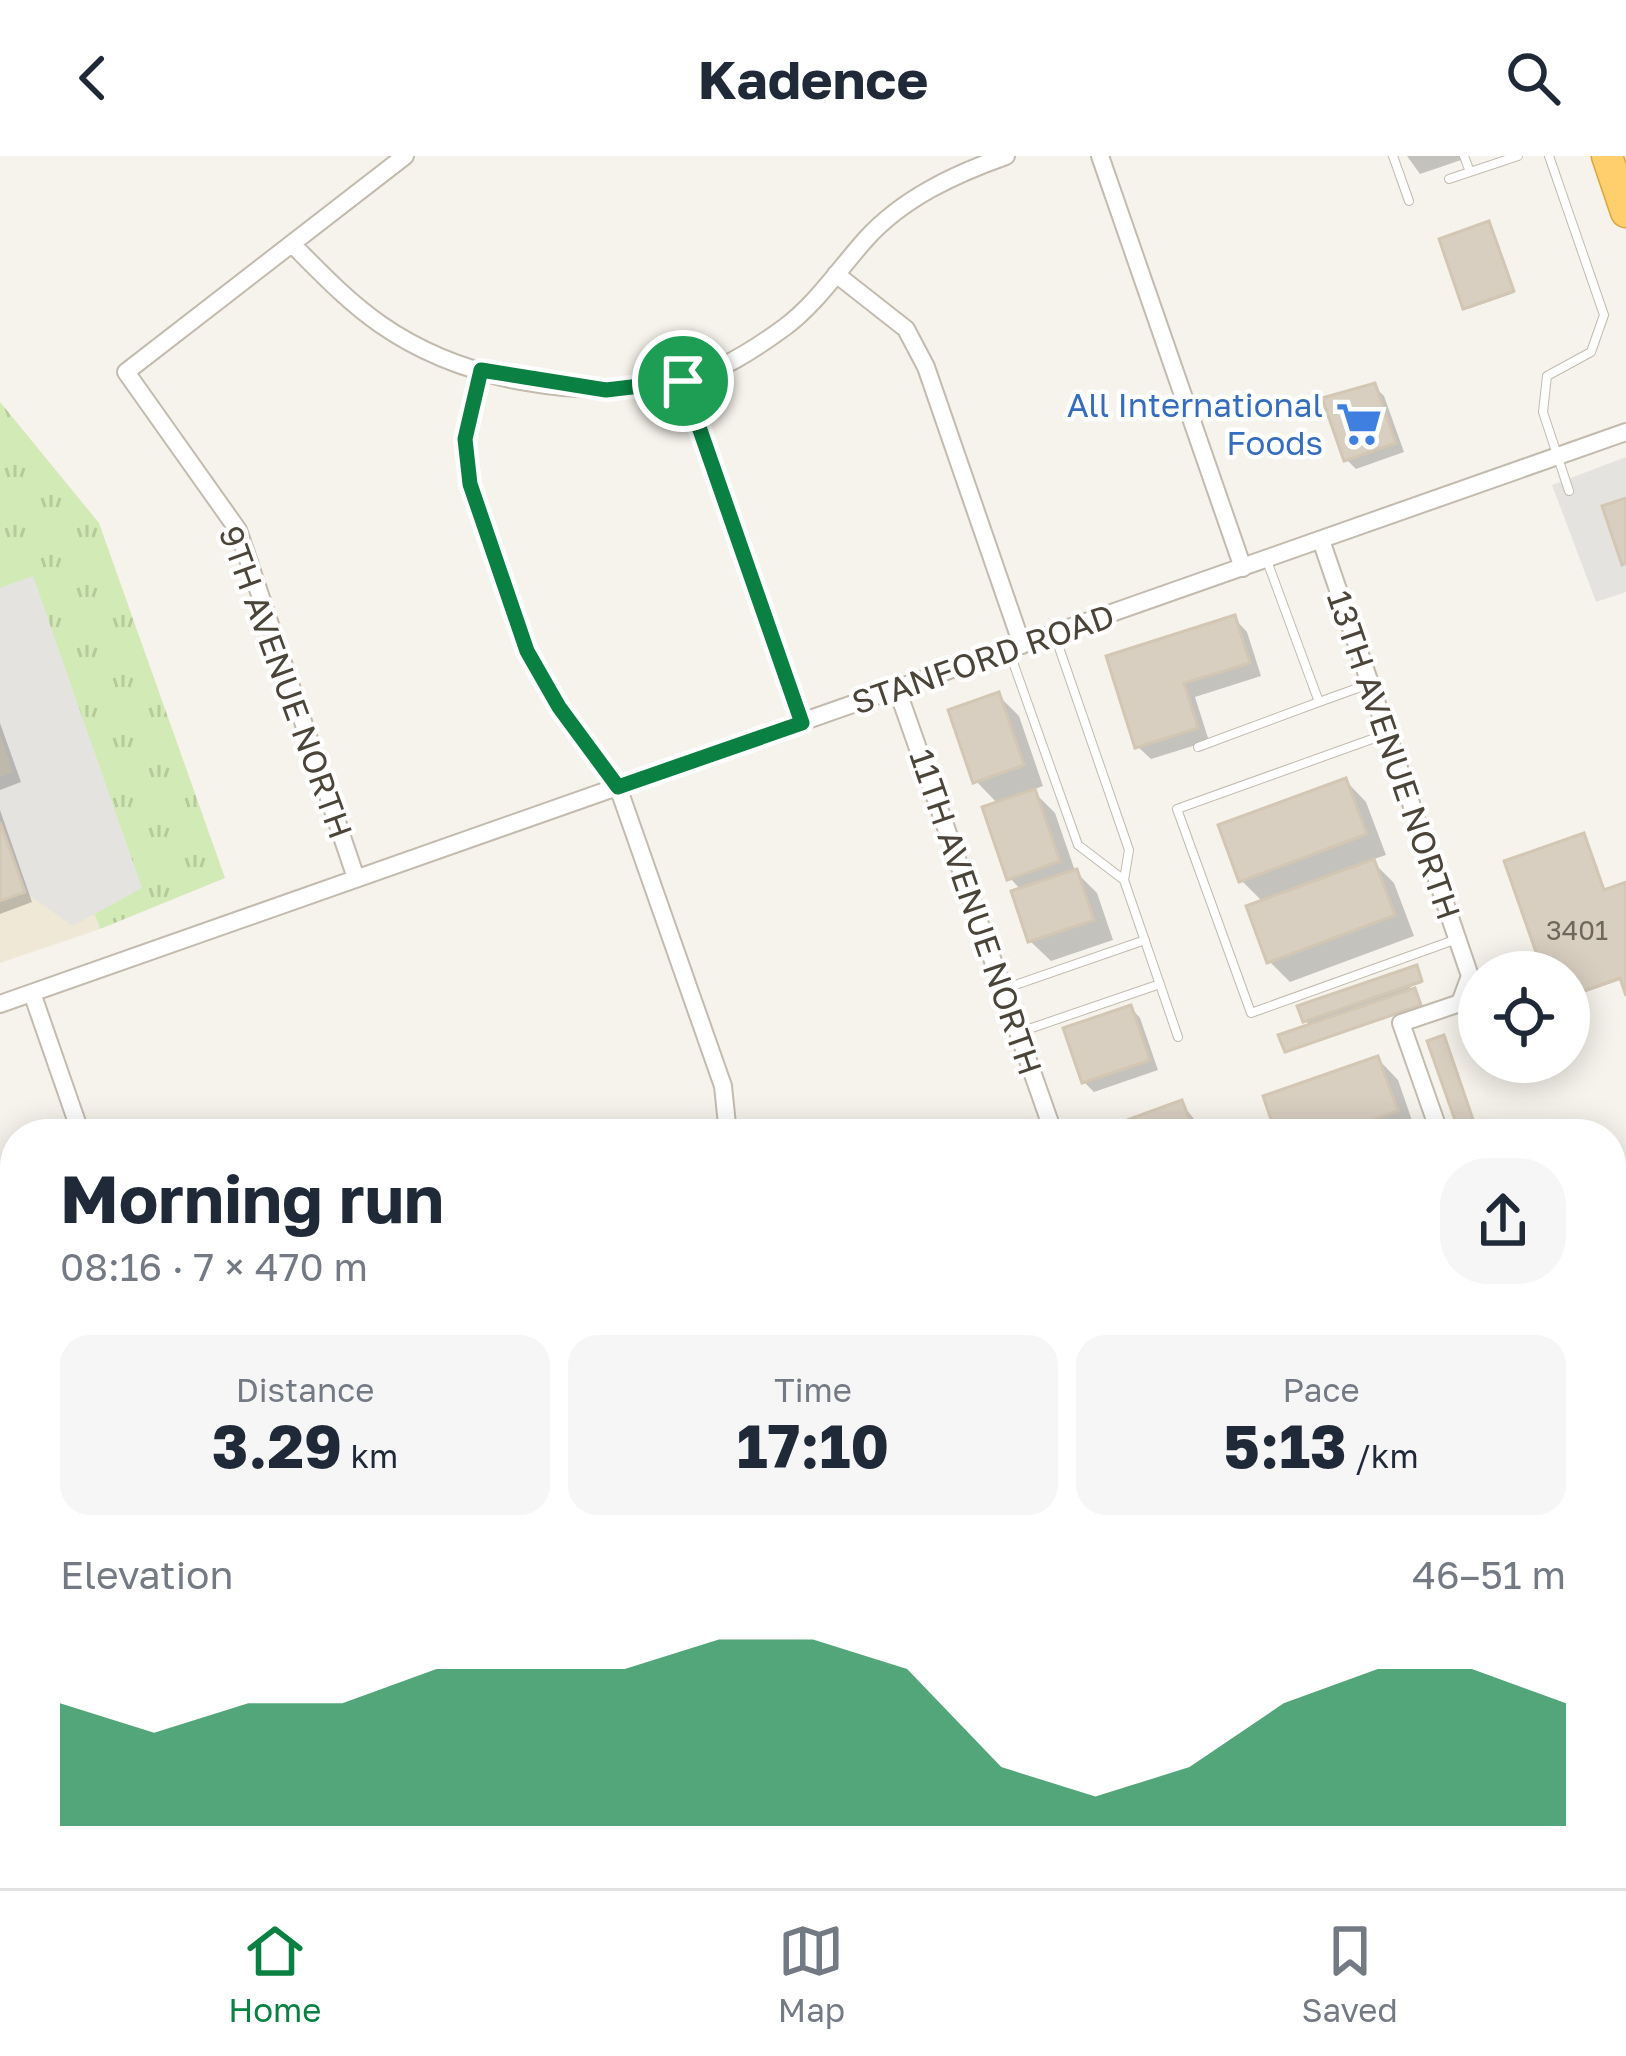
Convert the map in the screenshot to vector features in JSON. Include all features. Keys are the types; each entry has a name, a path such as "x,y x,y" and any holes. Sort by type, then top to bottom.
{"highway":[{"path":"1607,156 1626,212"}],"street":[{"path":"404,156 292,244 382,325 429,352 481,370 606,390 683,381 730,363 789,325 870,234 909,203 955,174 1006,156"},
{"path":"1100,156 1244,568"},
{"name":"9TH AVENUE NORTH","path":"292,244 127,372 238,530 356,878"},
{"path":"836,274 906,329 926,367 1016,648"},
{"path":"481,370 465,439 470,484 527,651 559,707 618,787 723,1086 726,1119"},
{"path":"683,381 802,723"},
{"name":"STANFORD ROAD","path":"0,1004 1626,433"},
{"name":"13TH AVENUE NORTH","path":"1321,540 1457,939 1469,991 1460,1003 1401,1024 1435,1119"},
{"name":"11TH AVENUE NORTH","path":"897,689 1049,1119"},
{"path":"32,993 76,1119"}],"lane":[{"path":"1393,156 1409,200"},
{"path":"1464,156 1470,172"},
{"path":"1449,179 1490,160 1516,156"},
{"path":"1549,156 1604,315 1591,352 1547,376 1543,412 1554,457 1569,490"},
{"path":"1266,560 1319,702"},
{"path":"1054,634 1129,850 1124,880 1178,1037"},
{"path":"1016,648 1078,845 1124,880"},
{"path":"1198,747 1370,684"},
{"path":"1387,734 1178,809 1251,1013 1457,939"},
{"path":"1003,989 1145,940"},
{"path":"1018,1032 1160,984"}],"shaded area":[{"path":"1626,457 1626,592 1596,602 1552,485"},
{"path":"33,576 142,888 73,926 25,892 0,822 0,777 13,772 0,735 0,588"},
{"path":"0,654 100,929 0,963"}],"green space":[{"path":"0,402 99,523 225,878 100,929 0,654"}],"building":[{"path":"1489,221 1514,291 1463,309 1439,239"},
{"path":"1375,383 1396,443 1344,461 1322,398"},
{"path":"1626,498 1626,563 1622,565 1602,506"},
{"path":"1235,615 1250,663 1184,683 1198,728 1135,748 1106,656"},
{"path":"999,692 1024,765 973,783 948,710"},
{"path":"1346,778 1367,834 1239,882 1218,825"},
{"path":"1035,789 1060,861 1007,880 982,807"},
{"path":"0,822 25,892 0,901"},
{"path":"1584,833 1604,890 1626,882 1626,996 1620,978 1590,989 1590,951 1536,951 1504,861"},
{"path":"1374,859 1395,915 1267,963 1246,906"},
{"path":"1077,869 1094,920 1028,942 1011,891"},
{"path":"1417,965 1422,981 1303,1022 1297,1006"},
{"path":"1415,988 1421,1005 1285,1052 1278,1035"},
{"path":"1131,1005 1150,1060 1082,1083 1063,1028"},
{"path":"1444,1035 1473,1119 1455,1119 1427,1041"},
{"path":"1378,1056 1398,1111 1375,1119 1271,1119 1263,1096"},
{"path":"1182,1100 1189,1119 1130,1119"}],"place":[{"name":"All International Foods","path":"1359,424"}],"route":[{"path":"481,370 532,382 606,390 683,381 802,723 618,787 559,707 527,651 470,484 465,439 481,370"}]}
